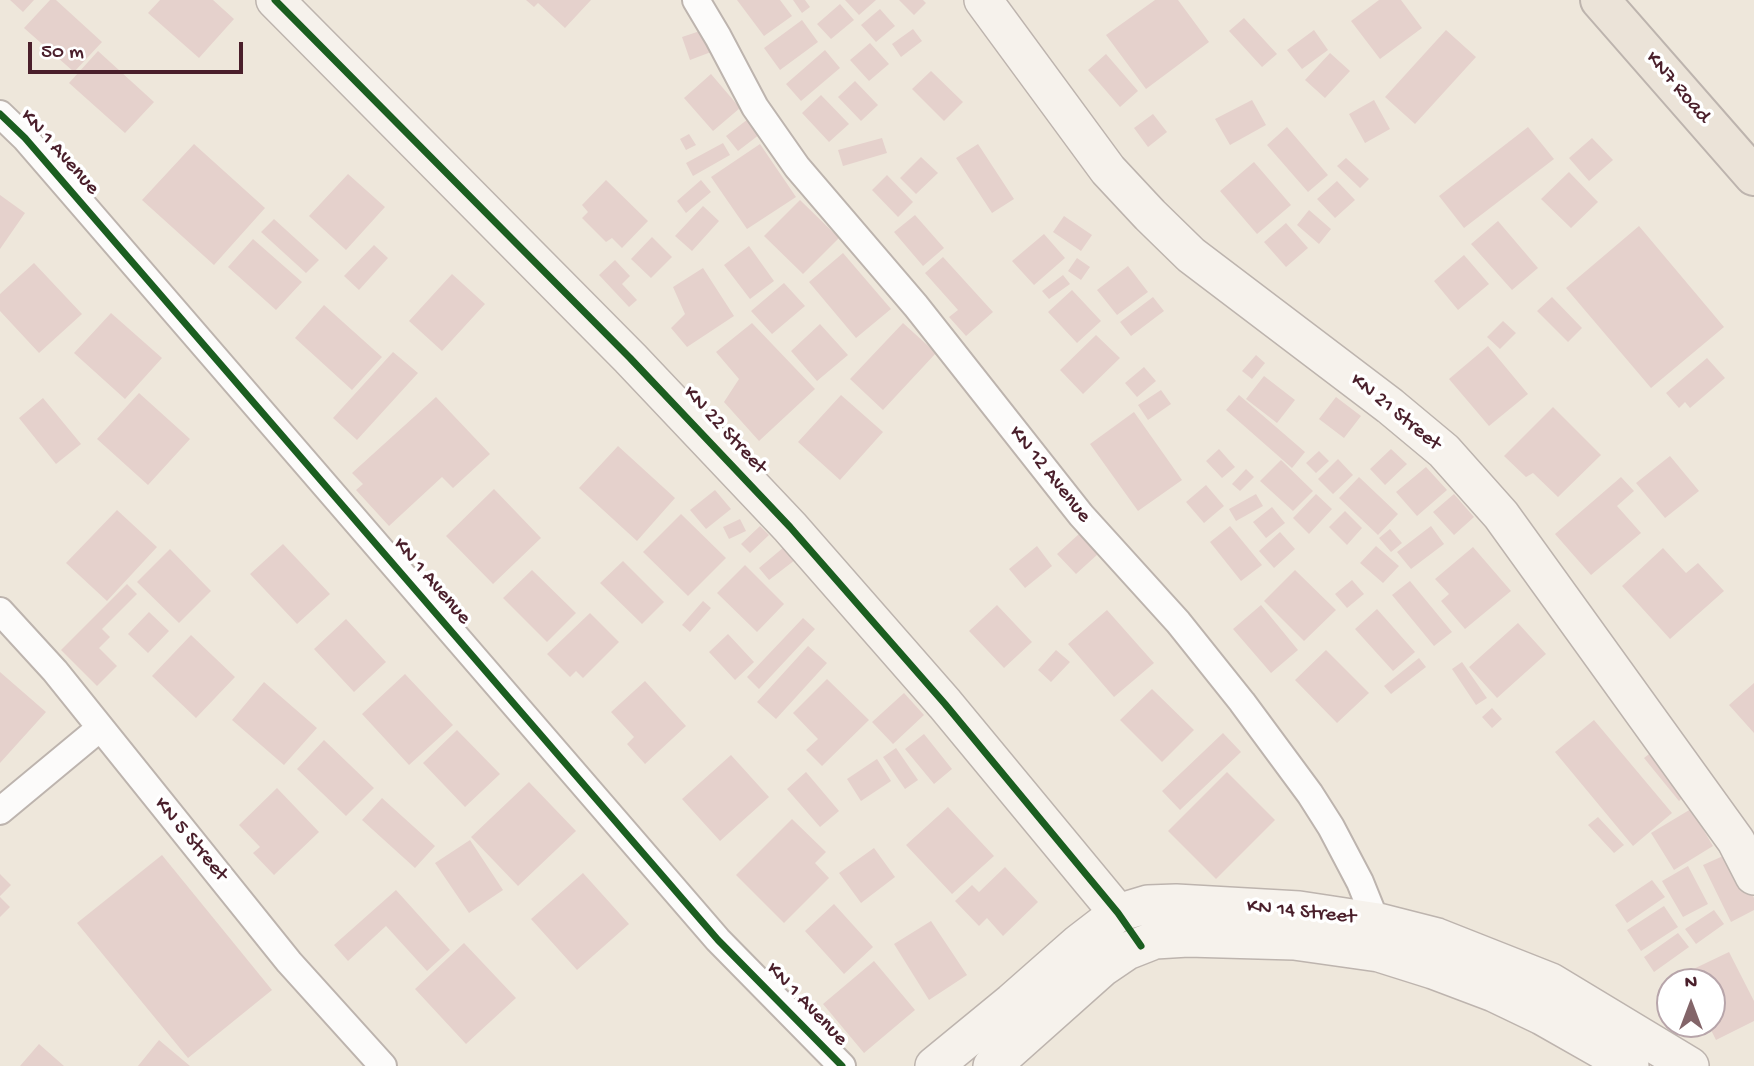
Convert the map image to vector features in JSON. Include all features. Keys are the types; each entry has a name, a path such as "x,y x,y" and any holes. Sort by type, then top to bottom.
{"main road":[{"name":"KN7 Road","path":"1600,0 1754,176"}],"street":[{"name":"KN 22 Street","path":"275,0 630,358 790,527 945,704 1118,913"},
{"name":"KN 12 Avenue","path":"696,0 755,107 797,167 916,306 1081,515 1178,622 1310,794 1354,870 1378,922 1388,956"},
{"name":"KN 21 Street","path":"983,0 1108,170 1150,215 1191,255 1390,406 1444,451 1501,515 1736,841 1754,876"},
{"name":"KN 1 Avenue","path":"0,114 25,138 718,940 842,1066"},
{"name":"KN 5 Street","path":"0,611 55,671 289,962 383,1066"},
{"path":"0,811 100,728"},
{"name":"KN 14 Street","path":"934,1066 1118,913 1147,904 1176,903 1299,910 1378,922 1437,937 1551,982 1690,1066"},
{"path":"1118,913 1141,946"},
{"name":"KN 14 Street","path":"992,1066 1102,968 1127,951 1155,940 1188,938 1294,941 1388,956 1494,993 1542,1016 1630,1066"}],"building":[{"path":"10,0 34,0 23,12"},
{"path":"50,0 56,0 102,42 74,72 24,28"},
{"path":"160,0 213,0 234,19 199,58 148,13"},
{"path":"526,0 591,0 565,28 538,3 534,7"},
{"path":"737,0 780,0 792,16 764,36"},
{"path":"793,0 805,0 810,7 802,13"},
{"path":"845,0 876,0 859,15"},
{"path":"899,0 923,0 926,3 914,15"},
{"path":"1155,0 1178,0 1209,42 1146,89 1106,35"},
{"path":"1379,0 1401,0 1422,28 1380,59 1351,21"},
{"path":"840,4 854,20 831,39 817,24"},
{"path":"880,9 895,26 876,42 861,25"},
{"path":"1244,18 1277,54 1262,67 1229,31"},
{"path":"802,20 818,42 780,70 764,48"},
{"path":"913,29 922,41 901,57 892,44"},
{"path":"703,30 711,52 690,60 682,37"},
{"path":"1314,30 1328,50 1302,69 1287,50"},
{"path":"1446,30 1476,57 1415,124 1385,97"},
{"path":"870,43 889,64 869,81 850,60"},
{"path":"825,50 840,68 801,101 786,84"},
{"path":"98,51 154,102 125,133 69,83"},
{"path":"1330,53 1350,71 1325,98 1305,80"},
{"path":"1106,54 1138,91 1120,107 1088,70"},
{"path":"931,71 963,102 944,121 912,89"},
{"path":"711,74 740,108 713,131 684,98"},
{"path":"855,81 878,105 861,121 838,97"},
{"path":"821,95 849,124 829,142 802,113"},
{"path":"1252,100 1266,125 1230,145 1215,119"},
{"path":"1374,100 1390,129 1365,143 1349,114"},
{"path":"1153,114 1167,132 1148,147 1134,128"},
{"path":"752,116 764,131 738,151 726,136"},
{"path":"1287,127 1328,175 1308,192 1267,145"},
{"path":"1528,127 1554,159 1464,228 1439,196"},
{"path":"689,134 696,145 686,150 680,139"},
{"path":"882,138 887,153 843,166 838,150"},
{"path":"1592,138 1613,160 1589,181 1569,158"},
{"path":"723,143 730,155 693,176 686,163"},
{"path":"194,144 265,208 214,265 142,200"},
{"path":"760,144 796,197 747,229 711,177"},
{"path":"978,144 1014,199 992,213 956,158"},
{"path":"921,157 938,173 916,194 900,178"},
{"path":"1346,158 1369,179 1360,188 1337,166"},
{"path":"1254,162 1291,205 1257,234 1220,191"},
{"path":"1569,172 1598,202 1571,228 1541,199"},
{"path":"348,174 385,207 346,250 309,216"},
{"path":"887,175 913,202 898,217 872,190"},
{"path":"606,180 648,221 622,248 612,238 606,242 582,218 588,212 582,205"},
{"path":"701,180 711,192 686,213 677,201"},
{"path":"1337,181 1355,200 1335,218 1317,199"},
{"path":"0,195 25,213 0,249"},
{"path":"800,200 839,238 803,274 764,236"},
{"path":"703,206 719,221 692,251 675,236"},
{"path":"1309,210 1331,229 1319,244 1297,225"},
{"path":"915,215 944,248 923,266 894,232"},
{"path":"1064,216 1092,235 1081,251 1053,232"},
{"path":"274,219 319,260 306,273 261,232"},
{"path":"1498,221 1538,268 1512,290 1471,244"},
{"path":"1286,223 1308,248 1286,267 1264,242"},
{"path":"1639,226 1724,327 1651,388 1566,288"},
{"path":"1044,234 1065,258 1034,285 1012,261"},
{"path":"652,237 672,257 651,278 631,259"},
{"path":"253,239 302,282 276,310 228,267"},
{"path":"374,245 388,258 359,290 344,276"},
{"path":"749,246 774,281 750,299 724,265"},
{"path":"843,253 891,309 856,338 809,282"},
{"path":"1464,255 1489,284 1458,310 1434,281"},
{"path":"943,257 993,312 966,336 949,317 958,310 925,273"},
{"path":"1077,258 1090,267 1081,280 1068,271"},
{"path":"615,260 630,276 622,284 637,300 629,307 599,275"},
{"path":"34,263 82,314 39,353 0,311 0,294"},
{"path":"1128,266 1148,292 1117,315 1097,290"},
{"path":"703,268 734,316 687,347 671,328 685,314 673,287"},
{"path":"452,274 485,304 442,351 409,321"},
{"path":"1063,275 1070,284 1049,299 1042,291"},
{"path":"784,283 805,306 772,334 751,311"},
{"path":"1072,290 1101,321 1077,343 1048,312"},
{"path":"1153,297 1164,311 1131,336 1120,322"},
{"path":"1552,297 1582,328 1568,342 1537,311"},
{"path":"324,305 382,357 352,390 295,338"},
{"path":"111,313 162,358 125,399 74,353"},
{"path":"1503,321 1516,333 1500,349 1487,337"},
{"path":"752,323 815,389 759,441 724,402 739,379 716,352"},
{"path":"903,323 936,353 883,410 850,379"},
{"path":"820,324 848,355 817,381 791,351"},
{"path":"1096,335 1120,358 1083,394 1060,370"},
{"path":"1488,346 1528,394 1489,426 1449,379"},
{"path":"393,352 418,373 357,440 333,418"},
{"path":"1256,355 1265,363 1252,379 1242,371"},
{"path":"1707,358 1725,378 1690,408 1685,402 1679,408 1666,393"},
{"path":"1144,367 1156,381 1137,397 1125,383"},
{"path":"1264,376 1295,400 1277,423 1246,399"},
{"path":"1161,390 1171,404 1148,420 1138,405"},
{"path":"139,393 190,439 148,485 97,439"},
{"path":"841,395 883,432 840,480 798,442"},
{"path":"1239,395 1305,452 1292,468 1226,410"},
{"path":"436,397 490,454 453,488 442,477 389,526 356,490 363,484 352,473"},
{"path":"1336,397 1361,416 1344,438 1319,419"},
{"path":"43,398 81,444 56,464 19,418"},
{"path":"1553,407 1601,455 1558,497 1533,473 1526,477 1504,456"},
{"path":"1134,412 1182,480 1138,511 1090,444"},
{"path":"618,446 675,498 637,541 579,488"},
{"path":"1219,449 1235,467 1222,478 1206,461"},
{"path":"1391,449 1407,464 1385,485 1370,469"},
{"path":"1319,451 1329,461 1316,473 1306,463"},
{"path":"1670,456 1699,491 1665,518 1636,483"},
{"path":"1338,459 1353,475 1333,494 1318,479"},
{"path":"1281,460 1313,491 1293,511 1260,481"},
{"path":"1426,467 1447,490 1417,516 1396,492"},
{"path":"1246,469 1254,477 1240,491 1232,484"},
{"path":"1359,477 1398,514 1378,535 1339,498"},
{"path":"1621,477 1634,491 1617,506 1641,533 1591,575 1555,534"},
{"path":"1206,485 1224,506 1204,523 1186,502"},
{"path":"494,489 541,538 493,584 446,536"},
{"path":"715,490 731,509 706,529 690,510"},
{"path":"1256,494 1263,506 1236,521 1229,509"},
{"path":"1316,494 1332,509 1309,534 1293,518"},
{"path":"1454,494 1474,517 1454,535 1433,512"},
{"path":"1272,507 1285,523 1266,538 1253,522"},
{"path":"117,510 157,547 107,601 66,563"},
{"path":"1345,511 1362,528 1347,545 1329,527"},
{"path":"681,514 726,558 688,596 643,552"},
{"path":"740,519 746,531 729,539 723,527"},
{"path":"760,526 769,535 750,553 741,544"},
{"path":"1230,526 1262,565 1241,581 1210,542"},
{"path":"1431,526 1444,544 1411,569 1397,552"},
{"path":"1390,529 1402,543 1391,552 1379,538"},
{"path":"1280,532 1295,549 1274,568 1259,551"},
{"path":"1079,534 1098,554 1076,574 1057,554"},
{"path":"283,544 330,594 297,624 250,574"},
{"path":"1037,546 1052,566 1025,588 1009,569"},
{"path":"1376,546 1399,566 1383,583 1360,563"},
{"path":"784,547 795,560 769,580 759,568"},
{"path":"1473,547 1511,591 1465,629 1441,601 1449,594 1435,579"},
{"path":"1663,548 1686,573 1698,563 1724,591 1670,639 1622,586"},
{"path":"170,549 211,591 179,623 137,582"},
{"path":"623,561 664,602 642,624 600,583"},
{"path":"745,565 784,604 757,632 717,593"},
{"path":"532,570 576,613 547,642 503,598"},
{"path":"1295,570 1336,610 1304,641 1264,601"},
{"path":"1352,580 1364,594 1347,608 1335,594"},
{"path":"1410,581 1452,632 1434,646 1392,595"},
{"path":"127,584 137,594 102,629 110,637 99,648 117,666 97,686 61,650"},
{"path":"703,601 711,608 690,632 682,625"},
{"path":"997,605 1032,642 1004,668 969,631"},
{"path":"1261,605 1298,650 1271,673 1233,629"},
{"path":"1377,609 1415,652 1393,671 1355,629"},
{"path":"1107,610 1154,663 1114,697 1068,644"},
{"path":"149,612 169,631 148,653 128,634"},
{"path":"590,613 619,642 583,678 576,671 570,677 547,654"},
{"path":"803,618 815,629 759,689 747,677"},
{"path":"346,619 386,662 354,692 314,649"},
{"path":"1518,623 1546,654 1497,698 1469,667"},
{"path":"728,634 754,662 735,680 709,652"},
{"path":"191,635 235,677 196,718 152,676"},
{"path":"808,646 827,663 776,719 757,702"},
{"path":"1056,650 1070,662 1051,682 1038,670"},
{"path":"1326,650 1369,693 1337,723 1295,680"},
{"path":"1419,658 1426,667 1391,694 1384,686"},
{"path":"1462,662 1487,698 1476,705 1452,669"},
{"path":"0,672 46,712 0,763"},
{"path":"405,674 453,725 409,765 362,714"},
{"path":"827,679 869,720 822,766 806,750 818,739 793,713"},
{"path":"645,681 686,726 645,764 627,744 634,737 611,712"},
{"path":"264,682 317,728 284,765 232,720"},
{"path":"1754,683 1754,733 1729,705"},
{"path":"1152,689 1194,730 1162,762 1120,720"},
{"path":"904,693 924,715 893,744 872,722"},
{"path":"1492,708 1502,719 1492,728 1482,717"},
{"path":"1594,720 1672,813 1633,846 1555,752"},
{"path":"457,730 500,774 465,807 423,763"},
{"path":"1223,733 1241,752 1180,810 1162,791"},
{"path":"924,734 952,769 934,784 905,749"},
{"path":"324,740 374,788 346,816 297,769"},
{"path":"1658,747 1692,789 1679,801 1644,758"},
{"path":"896,748 918,780 905,789 883,757"},
{"path":"731,755 769,797 720,841 682,799"},
{"path":"877,759 891,781 861,801 847,779"},
{"path":"806,772 839,811 820,827 787,789"},
{"path":"1227,772 1275,820 1216,879 1168,831"},
{"path":"529,782 576,831 518,886 471,837"},
{"path":"277,788 319,832 274,875 253,853 260,847 239,825"},
{"path":"382,798 435,846 415,868 362,820"},
{"path":"948,807 994,856 952,894 906,845"},
{"path":"1691,809 1713,846 1674,870 1651,833"},
{"path":"1598,817 1624,845 1614,853 1588,825"},
{"path":"792,819 826,852 815,863 829,878 784,923 736,875"},
{"path":"470,840 503,890 469,913 435,863"},
{"path":"874,848 895,877 861,903 839,873"},
{"path":"1732,852 1754,898 1754,910 1731,922 1703,865"},
{"path":"162,855 272,990 188,1058 77,923"},
{"path":"1688,866 1708,904 1683,917 1662,881"},
{"path":"1005,867 1038,902 1003,936 987,918 979,926 955,901 972,885 979,892"},
{"path":"583,873 629,924 577,970 531,919"},
{"path":"0,874 11,885 0,896"},
{"path":"1652,880 1665,897 1627,923 1615,905"},
{"path":"396,890 450,950 427,971 386,926 348,961 334,945"},
{"path":"0,897 10,907 0,917"},
{"path":"834,904 873,947 844,974 805,931"},
{"path":"1664,906 1678,927 1641,951 1627,930"},
{"path":"1714,910 1724,924 1696,944 1685,929"},
{"path":"931,921 967,975 929,1000 894,944"},
{"path":"1678,933 1689,947 1654,972 1644,957"},
{"path":"464,943 516,998 466,1044 415,989"},
{"path":"1729,952 1754,1001 1754,1021 1726,1035 1726,968 1696,968"},
{"path":"874,961 915,1010 864,1053 823,1004"},
{"path":"159,1040 190,1066 138,1066"},
{"path":"39,1044 64,1066 20,1066"}],"cycle path":[{"path":"275,0 630,358 790,527 945,704 1118,913 1141,946"},
{"path":"0,114 25,138 718,940 842,1066"}]}
